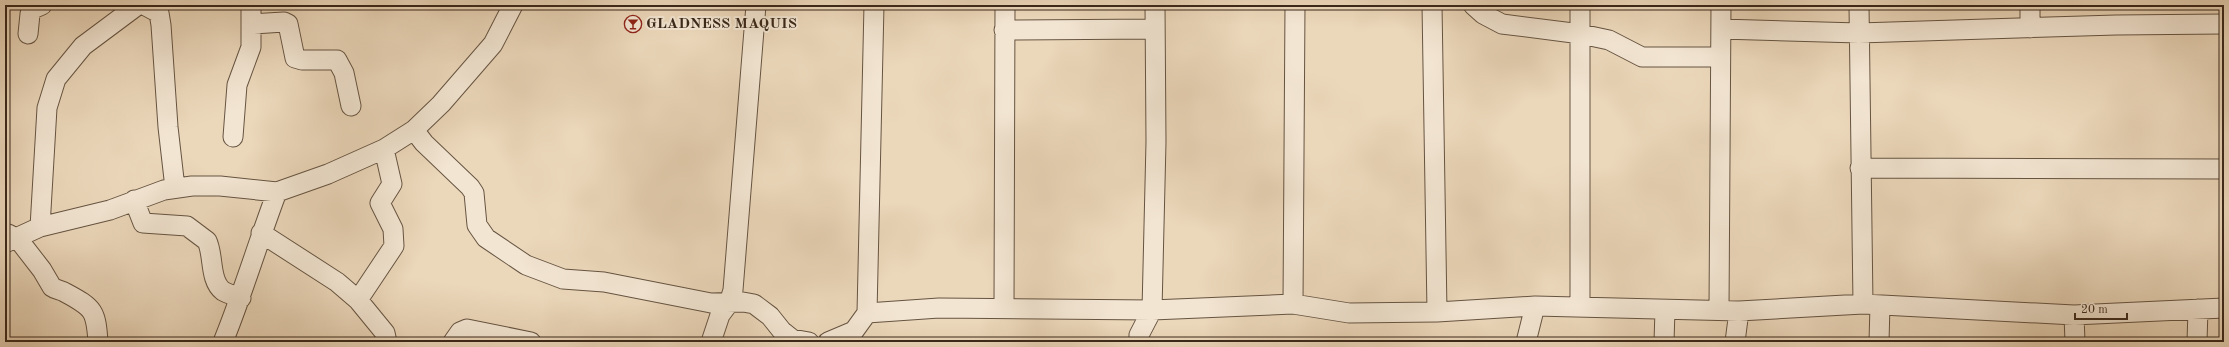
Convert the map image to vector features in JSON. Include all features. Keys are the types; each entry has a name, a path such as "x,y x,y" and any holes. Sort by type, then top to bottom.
{"street":[{"path":"28,34 30,14 33,10 42,5"},
{"path":"40,227 47,108 56,79 83,46 138,5"},
{"path":"144,5 159,12 168,127 175,188"},
{"path":"233,137 237,85 252,47 251,5"},
{"path":"98,342 97,322 93,311 64,292 52,287 42,270 9,238 40,227 110,210 134,200 175,188 192,186 220,186 276,192 328,174 384,149 414,130 441,104 493,44 513,5"},
{"path":"711,342 720,316 729,303 733,290 756,5"},
{"path":"828,342 854,331 868,313 874,5"},
{"path":"1004,308 1005,5"},
{"path":"1139,342 1140,335 1152,310 1156,142 1155,5"},
{"path":"1293,304 1295,5"},
{"path":"1432,5 1437,312"},
{"path":"1473,5 1483,14 1502,24 1581,34 1609,40 1642,57 1719,57"},
{"path":"1580,5 1580,306"},
{"path":"1719,310 1719,57 1721,5"},
{"path":"1859,5 1860,168 1871,305 1879,342"},
{"path":"2030,5 2030,28"},
{"path":"252,24 284,22 288,24 295,58 302,60 337,60 344,73 351,106"},
{"path":"1721,29 1859,32 2224,24"},
{"path":"1004,30 1155,29"},
{"path":"414,130 424,143 470,187 474,193 477,225 486,238 526,265 563,278 604,282 711,303 743,302 754,304 770,316 782,331 792,339 809,342"},
{"path":"358,300 394,246 393,230 380,203 392,184 384,149"},
{"path":"1860,168 2224,169"},
{"path":"223,342 241,298 261,233 276,192"},
{"path":"134,200 143,223 187,226 207,241 214,274 223,291 241,298"},
{"path":"261,233 337,282 358,300 385,333 387,342"},
{"path":"868,313 939,308 1152,310 1293,304 1349,313 1437,312 1535,306 1580,306 1665,310 1739,310 1871,305 2074,315 2224,308"},
{"path":"1526,342 1535,306"},
{"path":"2197,342 2198,309"},
{"path":"1664,342 1665,310"},
{"path":"1735,342 1739,310"},
{"path":"2074,315 2075,342"},
{"path":"453,342 460,332 467,329 531,342"}],"place":[{"name":"GLADNESS MAQUIS","path":"633,24"}]}
